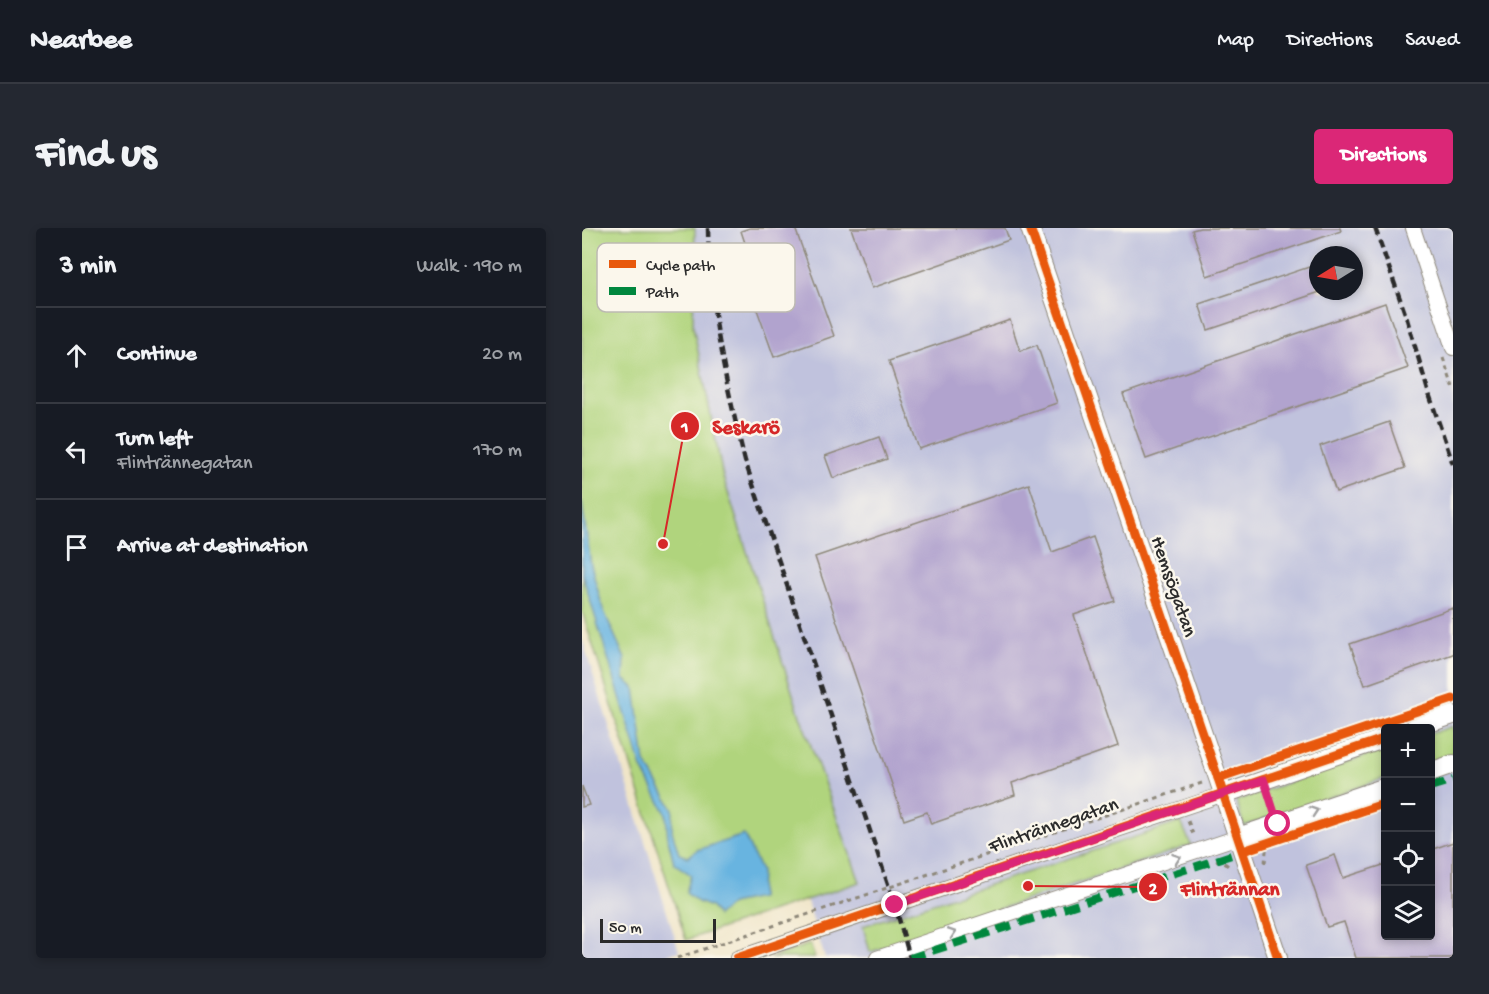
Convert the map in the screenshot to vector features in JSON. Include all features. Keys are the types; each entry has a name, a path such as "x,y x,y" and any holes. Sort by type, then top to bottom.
{"street":[{"name":"Hemsögatan","path":"1030,228 1278,958"},
{"path":"1413,228 1453,348"},
{"path":"1428,724 1453,715"},
{"name":"Flintrännegatan","path":"737,958 1184,807 1221,786 1264,780 1381,740"},
{"path":"1435,771 1453,764"},
{"path":"877,958 1381,789"}],"path":[{"path":"1264,780 1278,824"},
{"path":"677,958 1178,791 1221,786"},
{"path":"1178,791 1199,850"},
{"path":"1266,869 1264,859 1269,842"}],"shaded area":[{"path":"593,228 1453,228 1453,958 825,958 620,312 795,312 795,243 598,243"},
{"path":"582,639 679,951 659,958 582,958"}],"green space":[{"path":"582,228 695,228 695,243 597,243 597,312 693,312 693,326 723,477 798,710 860,882 686,940 582,611"},
{"path":"1453,726 1453,755 1435,762 1435,732"},
{"path":"1381,750 1381,779 1244,826 1236,801"},
{"path":"1181,822 1191,845 870,952 863,926"},
{"path":"810,944 815,958 770,958"}],"water":[{"path":"582,502 591,565 603,609 625,659 624,679 635,688 645,762 673,809 672,831 679,854 688,857 697,850 744,835 761,871 760,898 731,904 717,916 711,907 698,902 686,893 691,875 674,863 668,839 666,814 642,768 582,574"}],"building":[{"path":"750,228 795,228 834,336 774,357 758,312 795,312 795,243 745,243 741,231"},
{"path":"851,228 1005,228 1009,240 872,288"},
{"path":"1200,228 1340,228 1341,231 1207,276 1192,230"},
{"path":"1309,267 1309,296 1208,330 1199,304"},
{"path":"1385,303 1408,368 1146,459 1123,394"},
{"path":"1010,320 1020,351 1037,345 1057,403 919,449 889,361"},
{"path":"1389,422 1405,468 1336,492 1320,446"},
{"path":"879,437 887,459 833,478 825,456"},
{"path":"1029,484 1052,552 1093,537 1115,601 1074,615 1118,746 1012,783 1015,795 931,824 927,812 904,820 815,557"},
{"path":"1453,608 1453,654 1365,685 1350,644"},
{"path":"582,786 589,805 582,807"},
{"path":"1453,842 1453,958 1356,958 1344,922 1327,927 1306,865 1335,855 1343,878 1381,866 1381,940 1435,940 1435,848"}],"railway":[{"path":"708,228 708,243"},
{"path":"1375,228 1406,316 1453,464"},
{"path":"715,312 731,403 745,461 895,905 910,958"}],"marked path":[{"path":"1435,785 1453,780"},
{"path":"910,958 1247,850"}],"cycle path":[{"path":"1030,228 1278,958"},
{"path":"1218,778 1453,699"},
{"path":"737,958 1381,740"},
{"path":"1243,851 1381,805"}],"place":[{"name":"Seskarö","path":"663,544"},
{"name":"Flintrännan","path":"1028,886"}],"route":[{"path":"895,905 1264,780 1278,824"}]}
